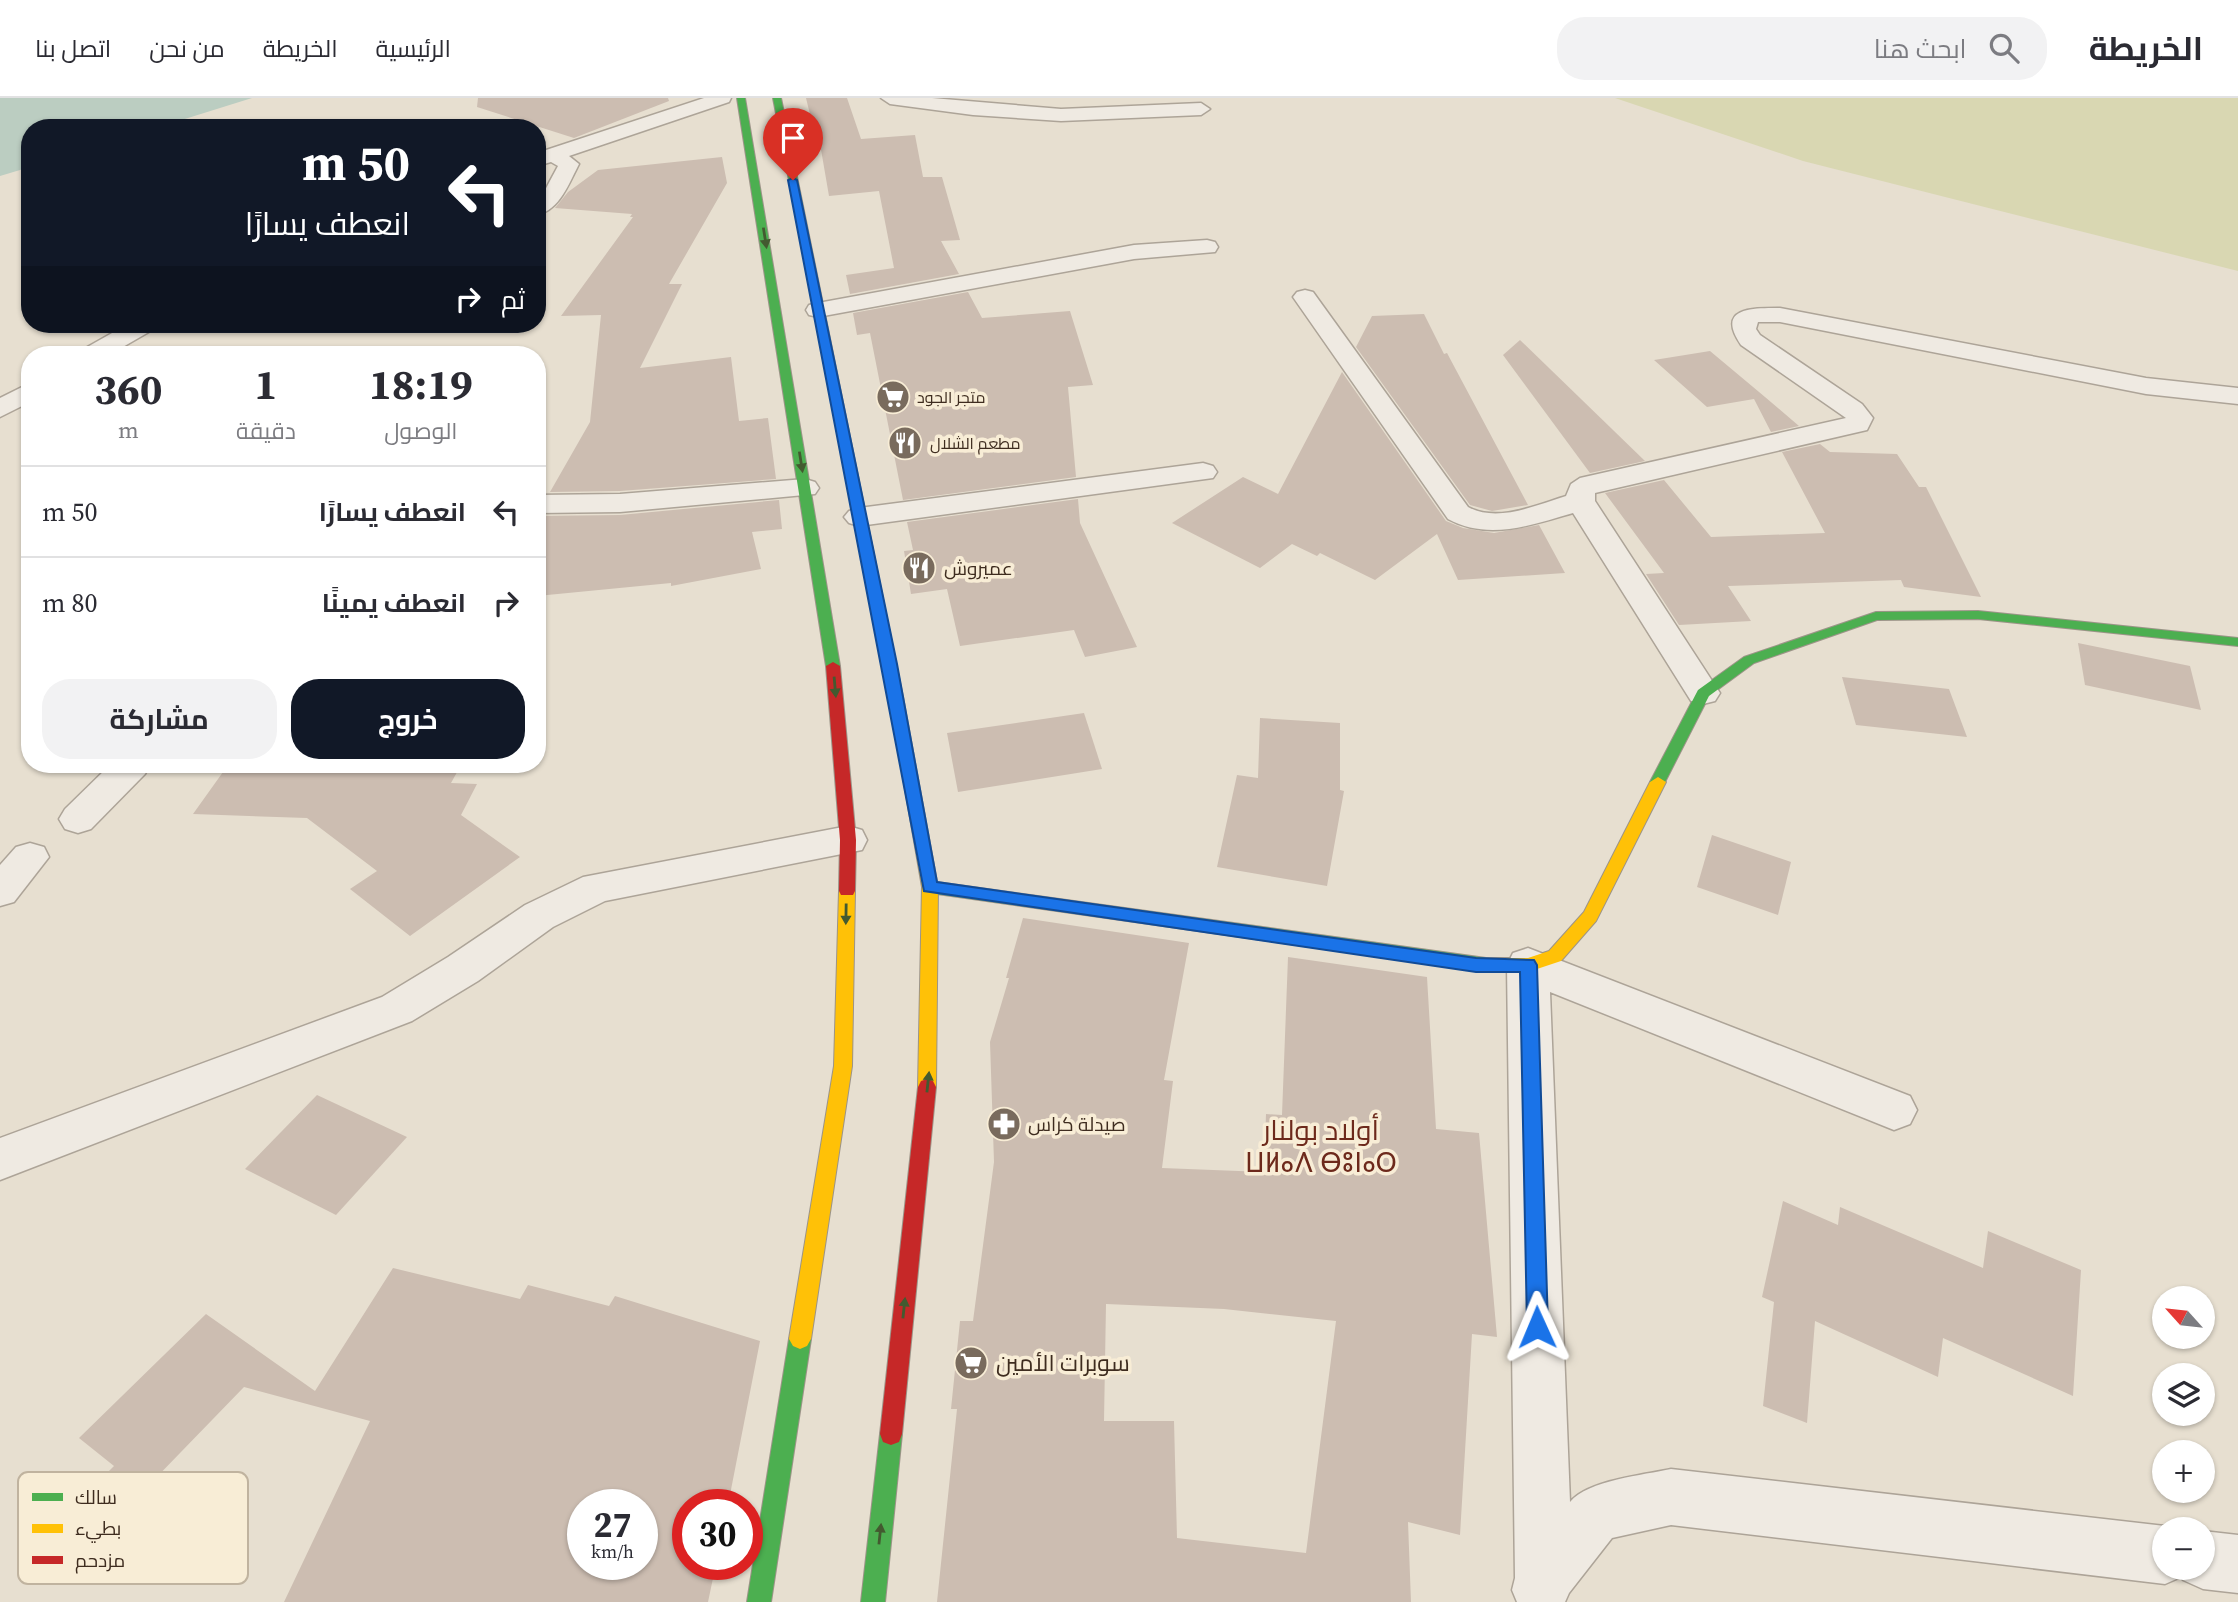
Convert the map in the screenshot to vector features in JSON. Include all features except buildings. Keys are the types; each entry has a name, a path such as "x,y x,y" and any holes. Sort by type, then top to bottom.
{"main road":[{"path":"741,98 833,667 848,840 843,1066 759,1602"},
{"path":"777,98 890,664 930,887 929,1070 873,1602"},
{"path":"930,887 1476,965 1528,965 1555,956 1590,916 1703,693 1749,660 1876,616 1978,615 2238,642"}],"street":[{"path":"546,157 722,98"},
{"path":"890,98 973,109 1061,115 1201,109"},
{"path":"546,157 569,164 552,195 546,201"},
{"path":"818,310 1134,252 1207,247"},
{"path":"1305,297 1458,513 1467,521 1481,524 1508,520 1580,501"},
{"path":"1703,693 1580,501 1581,490 1590,484 1857,424 1860,418 1853,410 1750,340 1744,329 1745,320 1752,315 1780,315 2146,386 2238,396"},
{"path":"107,346 129,333"},
{"path":"0,409 21,396"},
{"path":"859,517 1203,472"},
{"path":"546,504 620,503 805,488"},
{"path":"78,819 124,773"},
{"path":"0,1159 397,1009 463,969 538,916 597,888 848,840"},
{"path":"0,891 30,858"},
{"path":"1541,1590 1528,965 1894,1110"},
{"path":"1541,1590 1596,1514 1671,1497 2152,1553"},
{"path":"2215,1561 2238,1564"}],"shaded area":[{"path":"0,98 252,98 185,119 21,119 21,170 0,176"},
{"path":"1615,98 2238,98 2238,271 1803,161"}],"traffic: fast":[{"path":"741,98 833,666"},
{"path":"777,98 896,697"},
{"path":"1658,782 1703,693 1749,660 1876,616 1978,615 2238,642"},
{"path":"930,887 1486,965"},
{"path":"759,1602 800,1339"},
{"path":"873,1602 891,1434"}],"traffic: slow":[{"path":"896,697 930,887 927,1087"},
{"path":"1486,965 1528,965 1555,956 1590,916 1658,782"},
{"path":"800,1339 843,1066 847,891"}],"traffic: jam":[{"path":"833,666 848,840 847,891"},
{"path":"891,1434 927,1087"}],"place":[{"name":"متجر الجود","path":"893,397"},
{"name":"مطعم الشلال","path":"905,443"},
{"name":"عميروش","path":"919,568"},
{"name":"صيدلة كراس","path":"1004,1124"},
{"name":"سوبرات الأمين","path":"971,1363"}],"district":[{"name":"أولاد بولنار ⵡⵍⴰⴷ ⴱⵓⵏⴰⵔ","path":"1321,1146"}],"route":[{"path":"793,180 890,664 930,887 1476,965 1528,965 1537,1327"}]}
